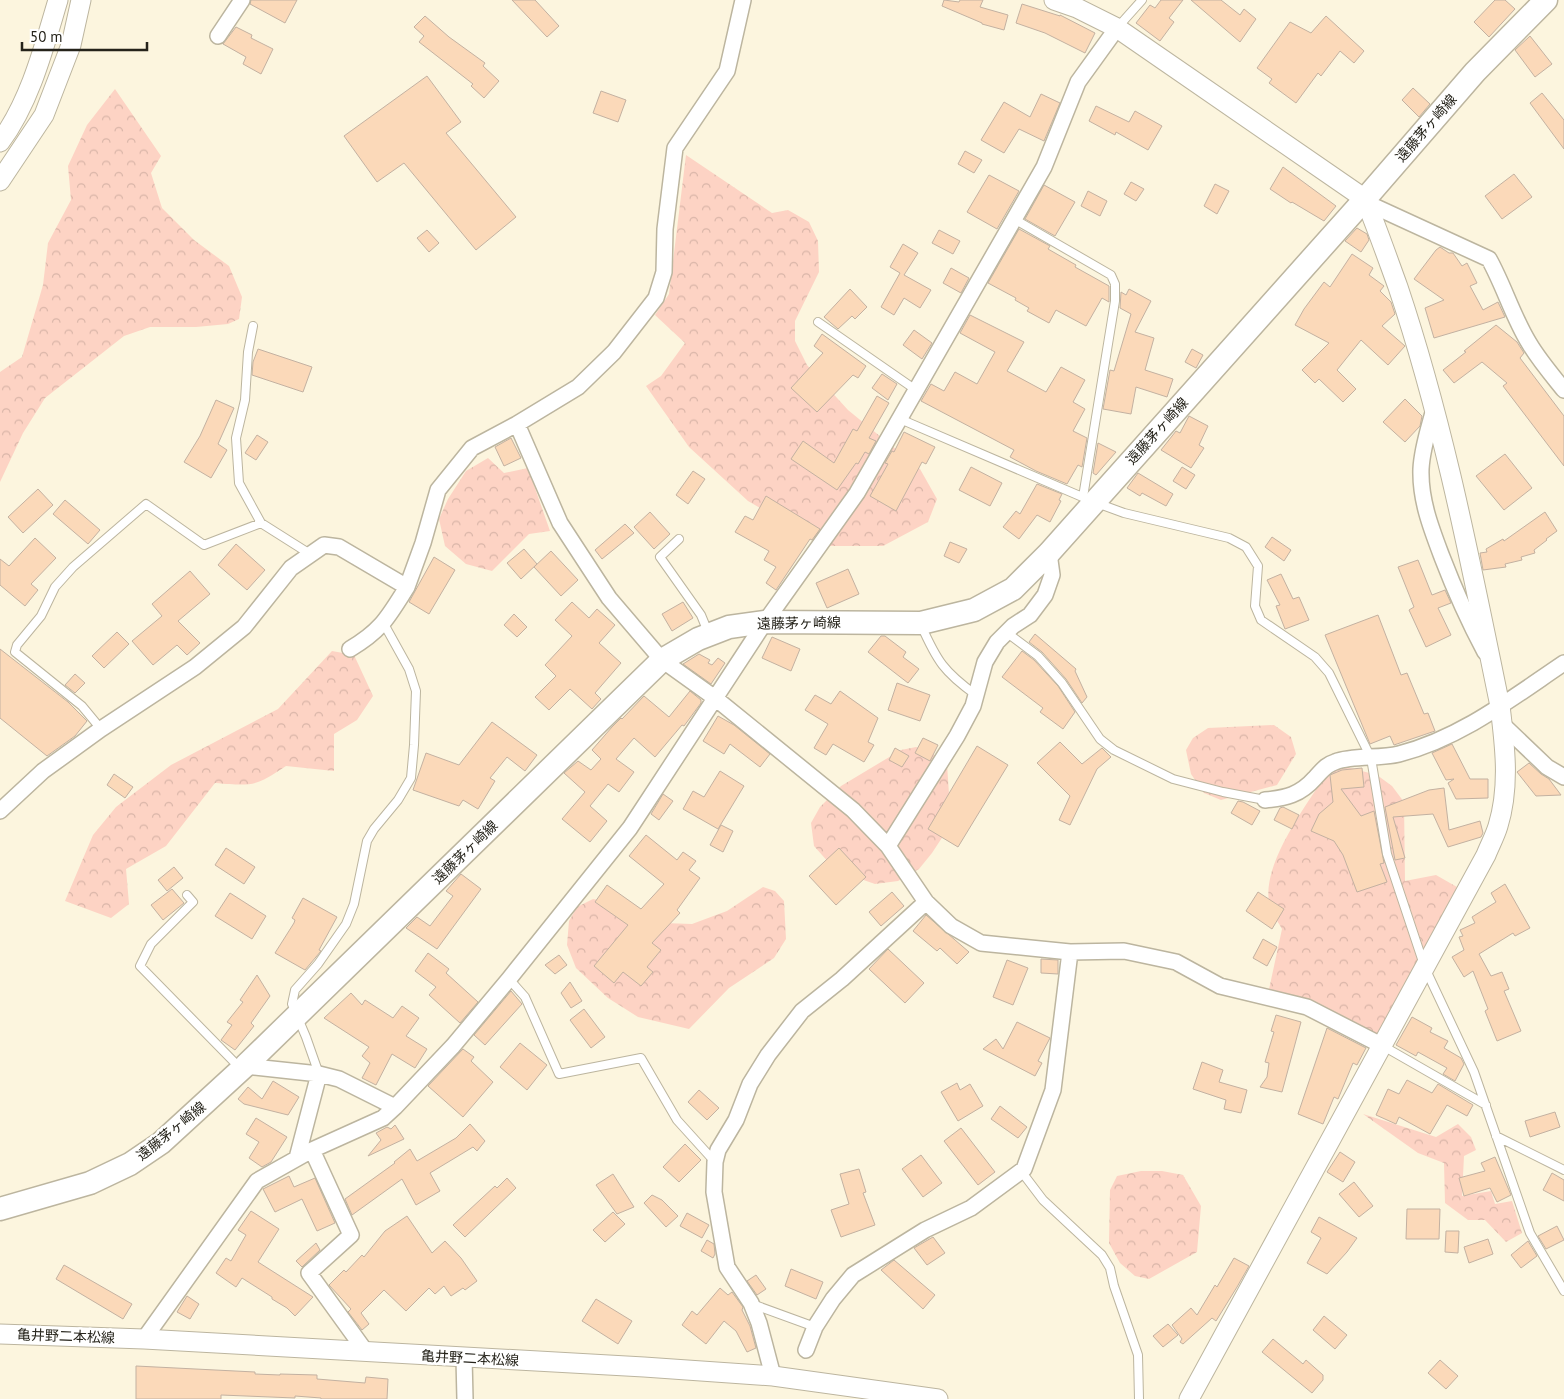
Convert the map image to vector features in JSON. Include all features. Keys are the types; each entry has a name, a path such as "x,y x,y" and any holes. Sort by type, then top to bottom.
{"main road":[{"name":"遠藤茅ヶ崎線","path":"0,1208 90,1183 130,1164 160,1143 243,1068 662,660 709,634 729,628 765,622 921,623 974,610 1013,589 1048,553 1088,499 1366,201 1475,72 1540,1"}],"street":[{"path":"0,142 9,129 36,70 58,0"},
{"path":"0,181 44,115 71,45 81,0"},
{"path":"218,36 242,0"},
{"path":"350,649 368,638 384,624 407,587 423,543 438,490 472,448 517,424 578,387 614,352 656,298 664,272 665,229 675,148 728,71 743,0"},
{"path":"1054,0 1080,4 1366,201 1489,259 1529,344 1564,390"},
{"path":"144,1339 257,1181 312,1150 383,1118 395,1107 453,1046 509,980 630,828 765,622 857,493 1044,167 1078,82 1117,28"},
{"path":"1189,1399 1473,880 1498,826 1504,799 1506,765 1500,706 1451,469 1418,346 1366,201"},
{"path":"1434,407 1421,467 1422,494 1460,604 1492,666"},
{"path":"517,424 560,523 609,598 662,660 715,698 853,810 888,846 926,902 951,926 981,944 1070,952 1124,951 1176,962 1220,986 1306,1007 1383,1046"},
{"path":"0,811 43,771 101,729 195,667 244,627 291,568 324,545 340,547 407,587"},
{"path":"888,846 957,736 973,706 985,662 997,642 1006,632 1030,615 1045,595 1052,576 1048,553"},
{"path":"1265,800 1288,798 1314,780 1324,766 1336,761 1399,754 1444,738 1470,725 1564,662"},
{"path":"1503,725 1547,767 1564,777"},
{"path":"772,1376 759,1323 751,1303 727,1267 714,1192 715,1162 718,1150 736,1120 750,1084 768,1055 802,1011 842,979 926,902"},
{"path":"806,1350 815,1327 833,1299 853,1275 925,1230 971,1208 1024,1169 1053,1090 1070,952"},
{"path":"243,1068 319,1074 339,1079 395,1107"},
{"path":"297,1158 319,1074"},
{"path":"312,1150 351,1235 309,1273 366,1352"},
{"name":"亀井野二本松線","path":"0,1334 144,1339 644,1367 772,1376 938,1399"},
{"path":"464,1358 465,1399"}],"lane":[{"path":"1117,28 1142,0"},
{"path":"1014,219 1111,275 1115,284 1088,499"},
{"path":"818,322 916,390"},
{"path":"253,326 248,352 245,400 236,438 239,483 261,523 310,554"},
{"path":"900,419 1124,513 1229,538 1246,547 1258,566 1255,606 1260,620 1315,657 1329,673 1371,758 1387,854 1425,968 1474,1072 1530,1234 1564,1291"},
{"path":"101,729 82,706 15,652 17,646 41,616 55,586 73,567 146,504 204,545 261,523"},
{"path":"680,539 660,557 701,616 709,634"},
{"path":"921,623 933,652 944,668 955,680 976,695"},
{"path":"319,1074 292,1004 295,990 318,964 346,924 354,904 368,841 374,829 398,800 411,778 416,691 409,670 384,624"},
{"path":"1006,632 1038,656 1062,683 1100,739 1114,750 1173,779 1223,792 1265,800"},
{"path":"187,895 194,902 151,944 140,966 243,1068"},
{"path":"509,980 525,997 559,1074 641,1058 677,1120 715,1162"},
{"path":"1383,1046 1486,1105"},
{"path":"1496,1136 1564,1170"},
{"path":"1021,1171 1043,1200 1102,1255 1110,1268 1114,1286 1138,1355 1139,1399"},
{"path":"751,1303 815,1327"}],"green space":[{"path":"115,89 161,156 151,173 162,208 194,240 229,266 242,297 239,319 228,324 196,327 150,327 124,336 45,398 23,433 0,482 0,372 22,357 43,285 48,243 71,200 68,166 87,125"},
{"path":"686,155 772,213 788,210 809,222 818,241 819,272 795,321 795,341 807,365 848,410 920,469 937,499 928,522 883,546 826,546 748,501 689,447 646,386 661,376 685,343 655,315 669,294"},
{"path":"488,458 504,473 528,468 550,531 529,534 492,571 466,564 445,546 439,519 448,499 466,471"},
{"path":"332,651 354,655 373,696 357,720 334,734 334,771 286,766 253,784 215,783 166,846 126,869 129,904 111,918 65,901 93,835 116,807 171,765 278,709"},
{"path":"1274,725 1291,737 1296,754 1277,785 1221,800 1204,793 1191,774 1186,750 1193,738 1208,728"},
{"path":"916,747 930,752 947,764 951,824 932,853 919,869 898,881 875,884 852,876 830,864 814,846 811,823 820,807 841,786 901,750"},
{"path":"1343,766 1377,775 1392,786 1404,802 1405,881 1436,875 1457,887 1378,1037 1268,994 1282,929 1271,909 1268,893 1271,875 1286,837 1297,818 1329,770"},
{"path":"763,887 775,891 784,901 786,939 774,958 729,988 689,1029 638,1017 608,998 576,968 567,945 569,921 577,907 593,899 625,905 664,923 692,924 727,911"},
{"path":"1363,1114 1436,1137 1458,1124 1471,1137 1476,1150 1464,1156 1462,1196 1491,1191 1495,1204 1512,1201 1522,1233 1506,1242 1485,1220 1468,1220 1445,1203 1444,1163 1418,1153"},
{"path":"1141,1171 1162,1171 1183,1175 1201,1206 1197,1252 1149,1279 1135,1276 1120,1263 1109,1243 1110,1190 1117,1176"}],"building":[{"path":"251,0 297,0 285,23 250,4"},
{"path":"512,0 535,0 559,26 547,37"},
{"path":"944,0 959,2 960,0 983,0 980,7 1008,15 1004,30 982,24 942,6"},
{"path":"1161,0 1183,0 1169,18 1174,22 1160,41 1136,23 1150,5 1155,8"},
{"path":"1191,0 1221,0 1240,15 1244,9 1256,19 1240,42"},
{"path":"1495,0 1505,0 1515,9 1489,37 1474,22"},
{"path":"1022,4 1060,15 1095,33 1085,53 1045,33 1016,23"},
{"path":"425,16 449,37 485,63 483,66 499,81 484,98 471,86 473,84 419,42 424,36 414,27"},
{"path":"1326,16 1364,51 1354,63 1340,51 1321,76 1318,73 1296,103 1269,83 1272,79 1257,68 1290,22 1311,33"},
{"path":"236,27 252,35 251,38 273,49 261,74 243,64 246,57 223,44"},
{"path":"1530,36 1552,64 1535,77 1515,50"},
{"path":"427,76 461,122 446,133 516,217 476,250 404,163 377,182 344,136"},
{"path":"1413,88 1430,104 1419,117 1402,100"},
{"path":"601,91 626,100 618,122 593,113"},
{"path":"1542,93 1564,120 1564,149 1530,103"},
{"path":"1041,94 1060,103 1044,141 1019,129 1004,153 981,140 1004,102 1030,117"},
{"path":"1096,106 1129,122 1135,111 1162,126 1148,150 1116,132 1115,135 1089,121"},
{"path":"965,151 982,160 974,173 958,164"},
{"path":"1283,167 1336,206 1324,221 1270,189"},
{"path":"1514,174 1532,197 1502,219 1485,196"},
{"path":"989,175 1019,191 997,229 967,212"},
{"path":"1131,182 1144,189 1136,201 1124,194"},
{"path":"1215,184 1229,191 1217,214 1204,206"},
{"path":"1044,185 1075,202 1055,236 1025,219"},
{"path":"1088,191 1107,201 1100,216 1081,206"},
{"path":"1357,228 1367,234 1369,240 1361,252 1345,241"},
{"path":"1019,229 1050,246 1048,249 1109,286 1109,302 1102,298 1086,326 1056,310 1049,323 1027,311 1029,308 1015,300 1016,298 988,283"},
{"path":"427,230 439,243 429,252 417,238"},
{"path":"939,230 960,241 953,254 932,243"},
{"path":"903,244 918,253 904,275 931,290 920,308 904,298 894,315 881,307 900,273 890,267"},
{"path":"1440,247 1449,253 1453,253 1462,266 1467,263 1477,283 1470,286 1483,310 1498,302 1505,317 1434,338 1425,308 1444,300 1414,279"},
{"path":"1352,254 1373,268 1369,275 1384,286 1380,291 1391,302 1395,314 1382,326 1405,346 1388,365 1361,340 1337,370 1356,389 1343,402 1319,379 1315,383 1302,370 1329,343 1295,325 1324,282 1330,287"},
{"path":"951,268 969,278 961,293 943,283"},
{"path":"850,289 867,307 855,319 852,316 838,329 824,317"},
{"path":"1129,289 1151,301 1135,332 1154,338 1145,370 1173,379 1167,397 1136,387 1131,414 1103,409 1110,370 1114,371 1131,314 1120,308 1121,292 1126,295"},
{"path":"970,315 1024,342 1007,371 1046,392 1061,367 1085,380 1073,402 1085,409 1073,431 1087,438 1082,467 1078,465 1067,484 1036,471 1010,457 1014,450 921,401 931,384 944,391 955,372 977,384 995,352 960,333"},
{"path":"1496,325 1517,342 1524,353 1520,358 1564,416 1564,466 1503,386 1507,383 1482,362 1454,383 1443,370"},
{"path":"914,330 932,343 922,359 903,345"},
{"path":"822,334 866,366 858,378 853,375 817,412 791,388 823,353 814,346"},
{"path":"258,349 312,367 303,392 252,375 253,362"},
{"path":"1192,349 1203,355 1196,368 1185,362"},
{"path":"882,374 897,384 888,400 872,388"},
{"path":"877,396 889,403 869,438 876,441 869,454 865,452 837,490 791,459 803,441 834,463 853,429 857,431"},
{"path":"1405,399 1422,416 1420,426 1405,442 1383,422"},
{"path":"216,400 234,408 218,444 227,450 211,478 184,462 200,436"},
{"path":"1189,416 1208,426 1199,445 1204,448 1191,468 1161,450 1176,431 1180,433"},
{"path":"904,432 935,447 926,464 922,462 896,511 870,496 888,464 885,463 892,451 894,452"},
{"path":"257,435 268,442 256,460 245,453"},
{"path":"511,438 521,458 504,466 495,447"},
{"path":"1098,443 1116,452 1096,475 1093,473"},
{"path":"1505,454 1532,488 1504,510 1476,476"},
{"path":"971,467 1002,483 990,506 959,490"},
{"path":"1182,467 1195,475 1186,489 1173,481"},
{"path":"693,471 705,479 688,504 676,495"},
{"path":"1138,473 1173,494 1166,506 1142,493 1140,496 1127,488"},
{"path":"1037,484 1062,494 1059,500 1061,501 1050,522 1037,515 1019,539 1003,527 1016,511 1020,514"},
{"path":"38,489 53,505 23,533 8,517"},
{"path":"766,496 820,529 812,540 810,539 776,590 766,583 776,567 764,560 769,551 735,532 745,516 753,520"},
{"path":"65,500 100,530 88,544 53,514"},
{"path":"650,512 670,534 654,549 634,527"},
{"path":"1545,512 1557,531 1534,550 1535,553 1521,557 1522,560 1505,564 1506,567 1483,570 1480,553 1487,552 1486,549 1503,539 1504,541"},
{"path":"625,524 634,533 602,559 595,550"},
{"path":"1272,537 1291,550 1284,561 1265,547"},
{"path":"35,538 56,558 31,584 38,590 25,606 0,585 0,559 9,566"},
{"path":"950,542 967,549 959,563 944,556"},
{"path":"236,544 265,570 247,590 218,565"},
{"path":"524,549 537,564 521,579 507,563"},
{"path":"551,551 578,580 561,596 534,567"},
{"path":"434,557 455,570 429,614 409,602"},
{"path":"1418,560 1432,595 1445,590 1451,603 1438,608 1451,635 1426,647 1409,610 1414,607 1398,567"},
{"path":"848,569 859,594 827,608 816,583"},
{"path":"190,571 210,594 178,621 200,643 187,655 177,645 153,665 132,641 162,616 152,604"},
{"path":"1281,574 1293,599 1299,597 1309,620 1285,629 1276,606 1280,605 1267,580"},
{"path":"572,602 589,618 597,609 615,625 599,643 621,663 595,693 601,699 592,709 570,689 549,710 535,697 556,676 545,665 572,636 555,620"},
{"path":"683,602 693,618 672,631 662,614"},
{"path":"514,614 527,627 517,637 504,625"},
{"path":"1378,615 1401,675 1407,673 1424,714 1428,713 1435,731 1394,745 1390,736 1370,744 1325,635"},
{"path":"117,632 129,644 104,668 92,656"},
{"path":"1035,634 1076,669 1075,671 1087,697 1082,703 1066,679 1042,652 1029,642"},
{"path":"881,636 885,636 906,652 903,657 919,669 908,683 868,652"},
{"path":"772,637 800,649 791,671 762,658"},
{"path":"0,649 68,702 87,721 75,736 47,756 0,718"},
{"path":"1022,651 1034,660 1058,686 1075,712 1063,729 1040,712 1043,708 1002,677"},
{"path":"699,654 710,660 708,663 712,665 718,658 725,663 711,684 683,664"},
{"path":"75,674 85,683 75,693 65,685"},
{"path":"897,683 930,695 920,721 888,710"},
{"path":"690,691 701,700 701,703 684,726 682,725 655,757 634,738 616,759 634,772 619,792 608,784 590,806 607,821 590,842 562,819 585,792 564,773 578,761 591,770 601,759 592,750 612,727 644,696 669,717"},
{"path":"840,691 878,718 868,742 874,745 864,762 833,744 826,755 814,748 828,724 805,710 815,695 831,704"},
{"path":"718,716 734,725 770,754 760,767 730,744 724,754 703,741"},
{"path":"492,722 537,755 525,771 507,757 490,778 495,781 478,809 463,800 459,806 413,790 426,753 459,765"},
{"path":"923,738 938,745 930,761 915,753"},
{"path":"1060,742 1082,764 1102,748 1111,757 1097,769 1070,825 1059,820 1070,796 1037,763"},
{"path":"1452,744 1470,779 1488,779 1488,798 1456,799 1448,783 1454,779 1446,780 1432,753"},
{"path":"977,746 1008,765 958,847 928,829"},
{"path":"895,748 909,756 902,767 889,760"},
{"path":"1529,763 1549,779 1561,795 1536,796 1517,772"},
{"path":"1362,768 1364,787 1341,789 1361,816 1374,811 1384,863 1380,864 1387,882 1357,892 1343,855 1334,841 1311,831 1319,814 1333,802 1330,775 1342,770"},
{"path":"720,771 744,786 718,829 683,809 693,791 704,797"},
{"path":"114,774 133,787 125,798 107,785"},
{"path":"1444,788 1449,830 1480,821 1483,833 1481,837 1448,847 1433,814 1393,817 1405,858 1395,860 1385,807 1429,790"},
{"path":"663,794 673,801 659,820 651,814"},
{"path":"1238,801 1260,811 1252,825 1231,813"},
{"path":"1283,807 1299,815 1292,829 1274,820 1280,808"},
{"path":"721,825 733,831 723,852 710,845"},
{"path":"646,835 677,860 683,852 696,861 689,870 700,878 677,910 680,913 652,943 661,950 647,967 653,972 641,986 623,972 614,983 594,966 628,925 595,902 607,885 641,909 664,884 629,856"},
{"path":"226,848 255,867 244,884 215,865"},
{"path":"839,848 866,877 836,905 809,876"},
{"path":"174,867 183,878 167,891 158,880"},
{"path":"461,874 481,889 437,949 406,928 417,917 430,926 453,896 446,891"},
{"path":"1505,884 1530,928 1515,936 1513,933 1479,954 1491,976 1502,972 1509,989 1504,991 1521,1031 1497,1041 1485,1011 1488,1009 1473,971 1464,977 1452,957 1464,950 1459,937 1463,936 1460,930 1475,923 1472,917 1496,902 1491,893"},
{"path":"172,889 184,903 163,920 151,905"},
{"path":"892,892 904,906 881,926 869,912"},
{"path":"1258,892 1284,909 1272,929 1246,911"},
{"path":"230,893 266,916 252,939 215,916"},
{"path":"303,898 337,917 319,950 321,951 305,970 275,953 294,923 295,920 292,918"},
{"path":"926,915 969,952 957,964 940,948 937,951 913,931"},
{"path":"1263,939 1277,947 1267,966 1253,958"},
{"path":"888,949 924,983 905,1003 869,969"},
{"path":"428,953 449,969 446,973 478,1002 460,1023 429,995 436,987 415,971"},
{"path":"559,955 567,965 555,974 545,965"},
{"path":"1041,959 1058,960 1058,974 1041,973"},
{"path":"1007,960 1028,968 1013,1005 993,997"},
{"path":"257,975 270,996 251,1023 254,1026 235,1050 221,1040 232,1025 227,1022 243,1002 240,1000"},
{"path":"570,982 582,1001 571,1008 561,993"},
{"path":"511,991 522,1004 485,1045 474,1035"},
{"path":"351,993 362,1005 365,1000 393,1018 402,1006 419,1018 406,1036 427,1049 415,1068 392,1054 376,1085 362,1078 370,1063 362,1056 369,1047 324,1018"},
{"path":"584,1009 605,1037 591,1048 570,1020"},
{"path":"1276,1015 1301,1022 1282,1092 1260,1087 1267,1077 1269,1063 1265,1062 1274,1032 1271,1031"},
{"path":"1412,1017 1432,1028 1430,1032 1448,1041 1444,1048 1461,1058 1464,1064 1455,1081 1443,1074 1447,1068 1418,1052 1416,1056 1396,1045"},
{"path":"1017,1022 1050,1038 1038,1061 1042,1063 1035,1076 983,1049 996,1039 1003,1049"},
{"path":"1327,1028 1366,1048 1357,1065 1353,1063 1338,1099 1334,1097 1323,1124 1298,1114"},
{"path":"520,1043 547,1065 527,1090 500,1067"},
{"path":"463,1049 474,1057 471,1061 493,1082 463,1117 428,1086"},
{"path":"1202,1062 1223,1070 1219,1082 1247,1090 1241,1113 1224,1109 1226,1100 1193,1089"},
{"path":"1407,1080 1432,1093 1438,1084 1473,1105 1467,1116 1447,1105 1430,1134 1399,1117 1396,1124 1376,1115 1388,1089 1399,1094"},
{"path":"273,1081 299,1097 288,1115 244,1104 238,1099 248,1087 262,1099"},
{"path":"957,1083 960,1090 970,1084 983,1106 958,1121 941,1092"},
{"path":"699,1090 719,1108 707,1120 688,1102"},
{"path":"1000,1106 1027,1127 1018,1138 991,1119"},
{"path":"1555,1112 1560,1127 1530,1137 1525,1121"},
{"path":"256,1118 287,1137 271,1162 262,1167 249,1158 259,1142 246,1134"},
{"path":"470,1124 485,1141 477,1151 473,1147 430,1173 440,1191 416,1205 402,1179 352,1215 345,1199 395,1163 410,1149 417,1161 456,1138"},
{"path":"395,1125 404,1139 368,1156 381,1140 376,1133 387,1127 391,1129"},
{"path":"961,1128 995,1172 978,1185 944,1141"},
{"path":"685,1144 701,1160 679,1182 663,1167"},
{"path":"1340,1152 1355,1162 1343,1182 1327,1172"},
{"path":"921,1155 942,1183 923,1197 902,1169"},
{"path":"1495,1157 1511,1195 1497,1202 1490,1188 1464,1196 1459,1178 1485,1171 1481,1163"},
{"path":"859,1169 866,1192 863,1193 875,1225 841,1237 831,1210 849,1204 840,1174"},
{"path":"1552,1173 1564,1180 1564,1201 1543,1190"},
{"path":"613,1174 634,1207 617,1214 596,1185"},
{"path":"289,1176 294,1187 315,1178 335,1223 317,1231 302,1199 275,1212 263,1189"},
{"path":"507,1178 516,1188 465,1237 453,1225 495,1186 497,1188"},
{"path":"1354,1182 1373,1206 1359,1217 1339,1194"},
{"path":"652,1195 662,1200 678,1216 666,1227 644,1203"},
{"path":"1407,1209 1440,1209 1439,1239 1406,1239"},
{"path":"251,1211 279,1229 258,1262 313,1297 295,1316 287,1308 272,1299 272,1297 242,1278 236,1287 216,1273 226,1258 231,1261 246,1235 238,1230"},
{"path":"613,1212 625,1224 605,1242 593,1230"},
{"path":"687,1213 709,1225 702,1238 680,1226"},
{"path":"407,1216 432,1253 445,1241 461,1258 477,1281 465,1290 463,1288 451,1296 444,1286 435,1294 429,1288 406,1311 384,1290 361,1313 369,1324 362,1330 348,1312 351,1309 329,1285 344,1270 346,1272 362,1255 364,1257 385,1231"},
{"path":"1319,1217 1357,1238 1327,1274 1307,1263 1321,1238 1311,1232"},
{"path":"1557,1226 1564,1240 1546,1249 1538,1236"},
{"path":"1446,1231 1459,1231 1458,1253 1445,1252"},
{"path":"933,1237 945,1253 927,1265 914,1248"},
{"path":"1488,1239 1493,1254 1469,1263 1464,1247"},
{"path":"707,1240 714,1244 715,1254 713,1258 701,1251"},
{"path":"1528,1241 1537,1256 1521,1268 1511,1255"},
{"path":"316,1243 320,1250 302,1267 296,1261"},
{"path":"1234,1258 1249,1266 1237,1287 1216,1321 1212,1318 1183,1344 1180,1342 1182,1339 1172,1325 1191,1308 1197,1315 1215,1285 1217,1287"},
{"path":"894,1260 935,1295 923,1309 881,1270"},
{"path":"64,1265 132,1304 123,1319 56,1279"},
{"path":"791,1269 823,1282 816,1299 785,1286"},
{"path":"756,1275 766,1289 757,1295 747,1281"},
{"path":"720,1288 728,1295 732,1292 743,1307 742,1310 750,1326 756,1348 747,1352 736,1331 724,1321 706,1344 682,1325 692,1311 697,1315"},
{"path":"187,1296 199,1304 190,1319 177,1312"},
{"path":"596,1299 632,1321 618,1344 582,1321"},
{"path":"1324,1316 1347,1335 1335,1349 1313,1330"},
{"path":"1168,1324 1178,1335 1163,1347 1153,1336"},
{"path":"1273,1339 1303,1364 1306,1360 1323,1375 1323,1380 1312,1393 1262,1352"},
{"path":"1440,1360 1458,1376 1446,1389 1428,1373"},
{"path":"136,1366 255,1372 255,1374 317,1375 317,1379 365,1383 366,1377 388,1379 387,1399 321,1399 295,1396 295,1398 221,1395 221,1399 136,1399"}]}
